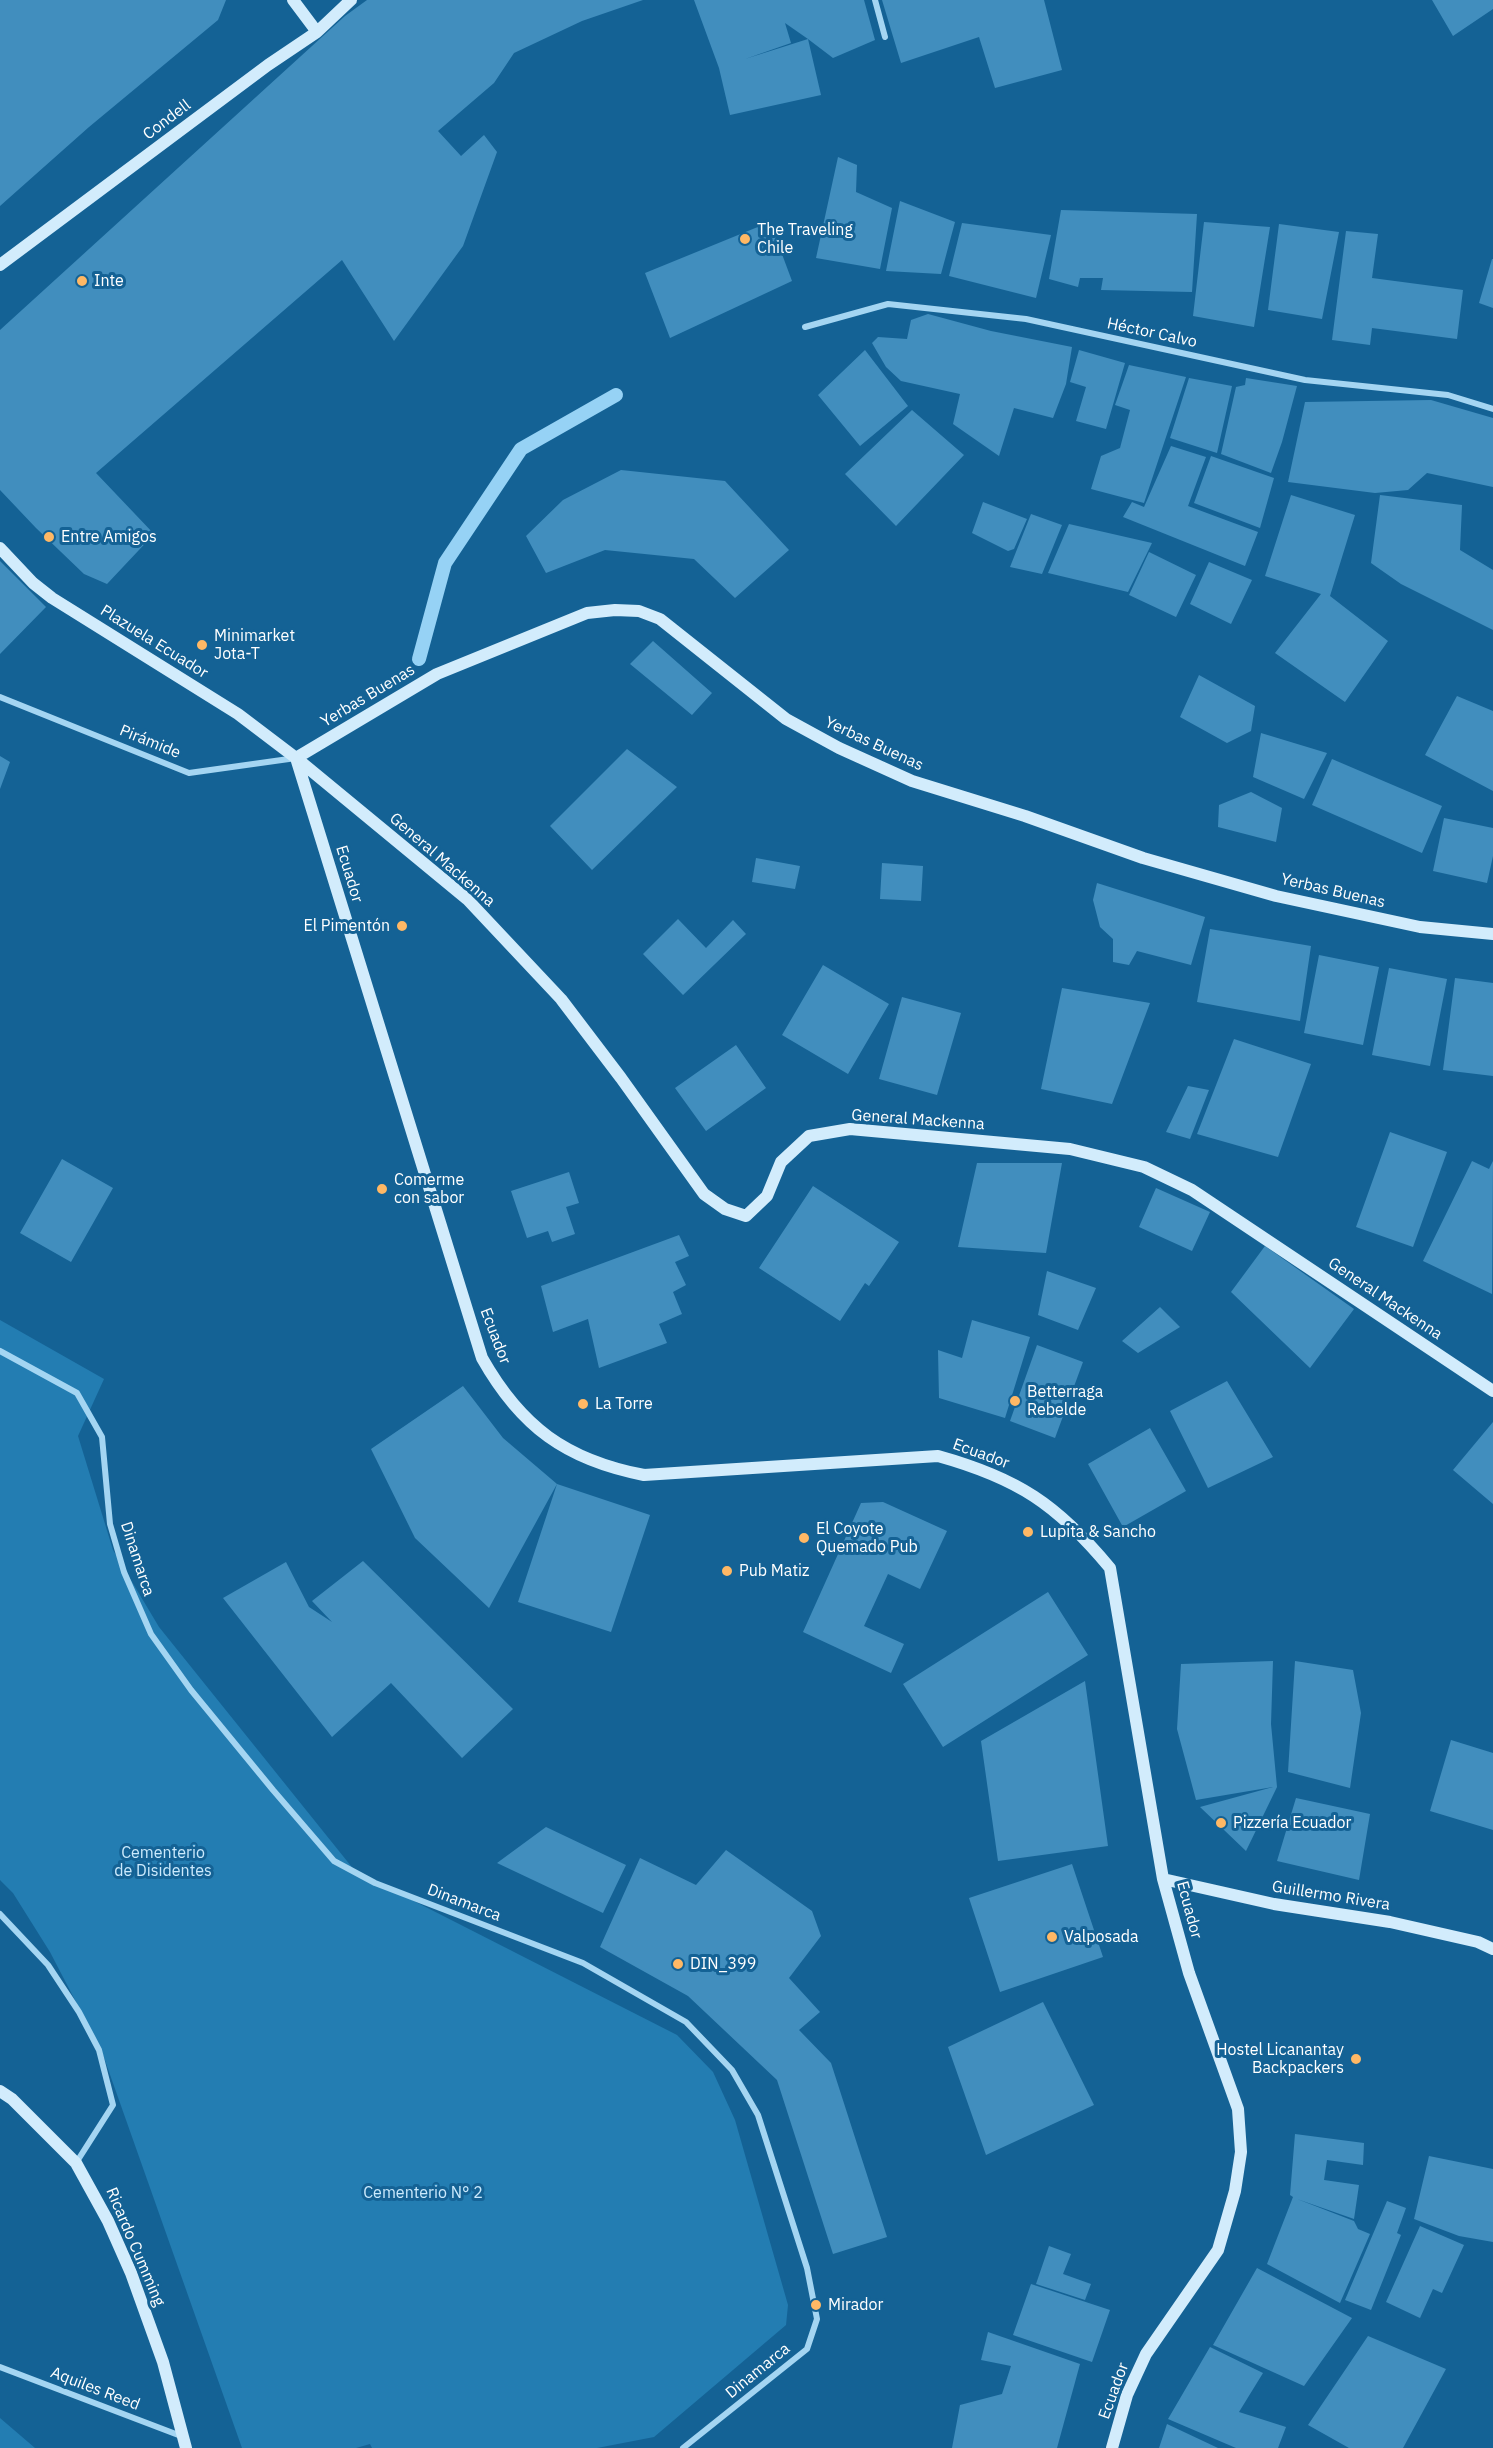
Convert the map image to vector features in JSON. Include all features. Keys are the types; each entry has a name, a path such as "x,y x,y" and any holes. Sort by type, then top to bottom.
{"main road":[{"path":"292,0 317,32"},
{"name":"Condell","path":"0,265 268,65 317,32 351,0"},
{"name":"Plazuela Ecuador","path":"0,548 33,583 52,598 220,702 296,758"},
{"name":"Yerbas Buenas","path":"296,758 437,674 587,613 615,610 639,611 660,619 786,719 839,748 912,781 1025,816 1206,878 1276,896 1420,927 1493,934"},
{"name":"General Mackenna","path":"296,758 467,899 561,999 704,1194 725,1209 747,1216 767,1196 781,1162 809,1136 850,1129 1070,1149 1144,1167 1192,1190 1493,1391"},
{"name":"Ecuador","path":"296,758 482,1358 498,1386 519,1411 543,1433 590,1461 617,1470 644,1475 938,1456 979,1468 1008,1481 1054,1510 1086,1539 1110,1568 1163,1879 1189,1973 1238,2109 1241,2152 1235,2191 1218,2250 1146,2354 1127,2395 1112,2448"},
{"name":"Guillermo Rivera","path":"1163,1879 1274,1904 1390,1922 1478,1942 1493,1949"},
{"name":"Ricardo Cumming","path":"0,2091 12,2099 76,2163 108,2221 131,2273 163,2362 184,2442"}],"street":[{"path":"874,0 885,37"},
{"name":"Héctor Calvo","path":"805,327 888,304 1026,319 1305,380 1448,395 1493,409"},
{"name":"Pirámide","path":"0,697 189,772 296,758"},
{"name":"Dinamarca","path":"0,1351 77,1393 102,1437 110,1524 124,1572 151,1634 198,1699 334,1861 375,1883 583,1963 686,2022 732,2070 758,2115 807,2268 817,2319 807,2349 683,2448"},
{"path":"0,1914 48,1965 79,2012 99,2050 113,2105 76,2163"},
{"name":"Aquiles Reed","path":"0,2367 184,2442"}],"green space":[{"name":"Cementerio N° 2","path":"0,1320 104,1379 78,1436 113,1550 159,1627 355,1871 677,2035 713,2072 735,2120 788,2305 786,2325 654,2437 597,2448 372,2448 370,2444 356,2448 242,2448 102,2052 50,1952 13,1893 0,1880"},
{"path":"0,2418 35,2448 0,2448"}],"building":[{"path":"0,0 226,0 218,20 89,127 0,206"},
{"path":"367,0 643,0 582,21 514,53 494,83 438,131 461,156 484,135 497,152 463,246 394,341 342,260 96,473 154,534 107,584 84,574 0,490 0,330 345,16"},
{"path":"694,0 864,0 875,40 833,58 808,39 821,95 730,115 719,68","holes":["785,23 808,39 745,59 791,43"]},
{"path":"882,0 1044,0 1062,70 995,88 979,37 901,63"},
{"path":"1432,0 1493,0 1493,9 1453,36"},
{"path":"838,157 857,165 856,192 892,208 880,269 816,258"},
{"path":"900,201 955,222 941,274 886,271"},
{"path":"1061,210 1197,214 1192,292 1101,290 1103,278 1080,278 1078,287 1049,279"},
{"path":"770,222 792,281 670,338 645,273"},
{"path":"1204,222 1270,227 1254,327 1193,316"},
{"path":"962,223 1051,235 1036,298 949,276"},
{"path":"1279,224 1339,232 1322,319 1268,310"},
{"path":"1346,231 1378,234 1372,278 1463,290 1457,339 1372,328 1370,345 1332,340"},
{"path":"1493,259 1493,308 1479,303"},
{"path":"928,314 991,331 1072,347 1066,384 1053,418 1014,408 999,456 953,424 960,394 901,381 886,367 872,343 878,337 907,339 911,320"},
{"path":"865,350 908,406 860,446 818,395"},
{"path":"1079,350 1125,363 1106,429 1076,421 1086,387 1070,382"},
{"path":"1129,365 1186,377 1144,503 1091,489 1101,456 1120,448 1130,410 1115,405"},
{"path":"1189,378 1232,386 1217,453 1170,438"},
{"path":"1246,378 1297,386 1271,473 1221,454 1236,387 1245,385"},
{"path":"1431,400 1493,418 1493,487 1427,473 1408,490 1375,493 1288,482 1305,402"},
{"path":"912,410 964,455 896,526 845,474"},
{"path":"1171,446 1206,457 1188,506 1258,532 1245,566 1123,517 1132,502 1144,507"},
{"path":"1211,456 1274,478 1260,528 1194,503"},
{"path":"621,470 725,481 789,550 735,598 694,559 605,550 546,573 526,536 563,500"},
{"path":"1291,495 1355,515 1330,596 1388,641 1345,702 1275,653 1321,594 1265,576"},
{"path":"1380,495 1462,505 1460,550 1493,570 1493,630 1401,584 1371,563"},
{"path":"983,502 1027,519 1014,549 1008,551 972,533"},
{"path":"1031,514 1062,525 1042,574 1010,567"},
{"path":"1069,524 1152,543 1128,592 1048,573"},
{"path":"1149,552 1196,575 1176,617 1129,595"},
{"path":"0,561 46,607 0,654"},
{"path":"1209,562 1252,580 1231,624 1190,604"},
{"path":"653,641 712,693 692,715 630,664"},
{"path":"1199,675 1255,706 1251,731 1227,743 1180,717"},
{"path":"1457,696 1493,711 1493,791 1425,755"},
{"path":"1261,733 1327,753 1304,799 1253,777"},
{"path":"627,749 677,787 592,870 550,826"},
{"path":"0,756 10,762 0,789"},
{"path":"1332,759 1442,806 1422,853 1312,805"},
{"path":"1251,792 1282,808 1276,842 1218,827 1219,805"},
{"path":"1444,818 1493,828 1493,856 1487,883 1433,871"},
{"path":"756,858 800,866 795,889 752,882"},
{"path":"882,863 923,866 921,901 880,899"},
{"path":"1097,883 1205,917 1191,965 1137,951 1129,965 1113,962 1113,939 1100,927 1093,900"},
{"path":"678,919 706,948 733,920 746,934 683,995 643,954"},
{"path":"1210,929 1311,946 1300,1021 1197,1002"},
{"path":"1319,955 1379,967 1363,1045 1304,1033"},
{"path":"823,965 889,1004 848,1074 782,1035"},
{"path":"1389,968 1447,979 1430,1066 1372,1055"},
{"path":"1455,978 1493,983 1493,1076 1443,1070"},
{"path":"1062,988 1150,1003 1112,1104 1041,1089"},
{"path":"902,997 961,1013 937,1095 879,1079"},
{"path":"1234,1039 1311,1064 1278,1157 1197,1134"},
{"path":"736,1045 766,1088 706,1131 675,1088"},
{"path":"1188,1086 1209,1090 1190,1139 1166,1132"},
{"path":"1390,1132 1447,1152 1413,1247 1356,1227"},
{"path":"62,1159 113,1188 71,1262 20,1233"},
{"path":"1472,1161 1489,1169 1493,1161 1492,1294 1423,1261"},
{"path":"977,1163 1062,1163 1046,1253 958,1247"},
{"path":"569,1172 579,1203 566,1207 575,1234 552,1242 548,1231 527,1238 511,1191"},
{"path":"813,1186 899,1242 869,1286 865,1283 840,1321 759,1268"},
{"path":"1156,1188 1210,1212 1192,1251 1139,1227"},
{"path":"679,1235 689,1256 675,1262 686,1285 673,1292 682,1314 659,1324 667,1343 599,1368 588,1319 553,1332 541,1286"},
{"path":"1265,1246 1354,1309 1310,1368 1231,1292"},
{"path":"1047,1271 1096,1288 1078,1330 1038,1315"},
{"path":"1160,1307 1180,1327 1138,1353 1122,1341"},
{"path":"972,1320 1030,1337 1005,1418 939,1398 938,1350 962,1358"},
{"path":"1037,1345 1083,1362 1055,1438 1010,1421"},
{"path":"1227,1381 1273,1457 1208,1488 1170,1411"},
{"path":"463,1386 503,1438 557,1484 489,1608 415,1538 371,1449"},
{"path":"1493,1422 1493,1504 1453,1470"},
{"path":"1150,1428 1186,1491 1123,1527 1088,1464"},
{"path":"557,1484 650,1515 611,1632 518,1602"},
{"path":"883,1502 947,1531 920,1589 888,1574 864,1626 904,1644 891,1673 803,1632 861,1503"},
{"path":"363,1561 513,1709 462,1758 391,1683 332,1737 223,1598 286,1562 309,1607 332,1622 312,1601"},
{"path":"1048,1592 1088,1655 943,1747 903,1684"},
{"path":"1273,1661 1271,1724 1277,1787 1246,1851 1200,1807 1273,1787 1196,1800 1177,1729 1181,1664"},
{"path":"1295,1661 1353,1670 1361,1713 1350,1788 1288,1772"},
{"path":"1085,1681 1108,1846 998,1861 981,1741"},
{"path":"1451,1740 1493,1753 1493,1830 1430,1811"},
{"path":"1296,1798 1370,1814 1359,1880 1277,1861"},
{"path":"546,1827 626,1865 603,1913 497,1863"},
{"path":"726,1850 812,1911 821,1936 789,1978 820,2012 799,2030 831,2063 887,2237 833,2254 777,2080 688,1996 600,1947 640,1858 696,1885"},
{"path":"1072,1864 1103,1957 1000,1992 969,1898"},
{"path":"1043,2002 1094,2105 986,2155 948,2047"},
{"path":"1295,2134 1364,2143 1363,2165 1327,2160 1324,2180 1359,2185 1354,2219 1297,2199 1354,2221 1358,2229 1370,2234 1340,2303 1267,2264 1293,2197 1290,2195"},
{"path":"1429,2156 1493,2169 1493,2242 1459,2236 1414,2219"},
{"path":"1387,2201 1406,2208 1397,2233 1401,2235 1371,2310 1345,2300"},
{"path":"1420,2226 1464,2245 1442,2293 1433,2289 1420,2318 1386,2302"},
{"path":"1049,2246 1071,2254 1063,2274 1091,2284 1085,2300 1036,2284"},
{"path":"1257,2268 1352,2318 1304,2386 1213,2345"},
{"path":"1031,2284 1110,2310 1092,2362 1013,2335"},
{"path":"988,2332 1080,2364 1057,2448 952,2448 960,2405 1002,2394 1011,2366 981,2360"},
{"path":"1368,2336 1446,2369 1403,2448 1349,2448 1308,2425"},
{"path":"1210,2347 1263,2373 1239,2412 1286,2427 1278,2448 1236,2448 1168,2419"},
{"path":"1167,2424 1218,2448 1159,2448"}],"waterway":[{"path":"419,659 445,563 521,449 616,395"}],"place":[{"name":"The Traveling Chile","path":"745,239"},
{"name":"Inte","path":"82,281"},
{"name":"Entre Amigos","path":"49,537"},
{"name":"Minimarket Jota-T","path":"202,645"},
{"name":"El Pimentón","path":"402,926"},
{"name":"Comerme con sabor","path":"382,1189"},
{"name":"Betterraga Rebelde","path":"1015,1401"},
{"name":"La Torre","path":"583,1404"},
{"name":"Lupita & Sancho","path":"1028,1532"},
{"name":"El Coyote Quemado Pub","path":"804,1538"},
{"name":"Pub Matiz","path":"727,1571"},
{"name":"Pizzería Ecuador","path":"1221,1823"},
{"name":"Valposada","path":"1052,1937"},
{"name":"DIN_399","path":"678,1964"},
{"name":"Hostel Licanantay Backpackers","path":"1356,2059"},
{"name":"Mirador","path":"816,2305"}],"park label":[{"name":"Cementerio de Disidentes","path":"163,1862"}]}
